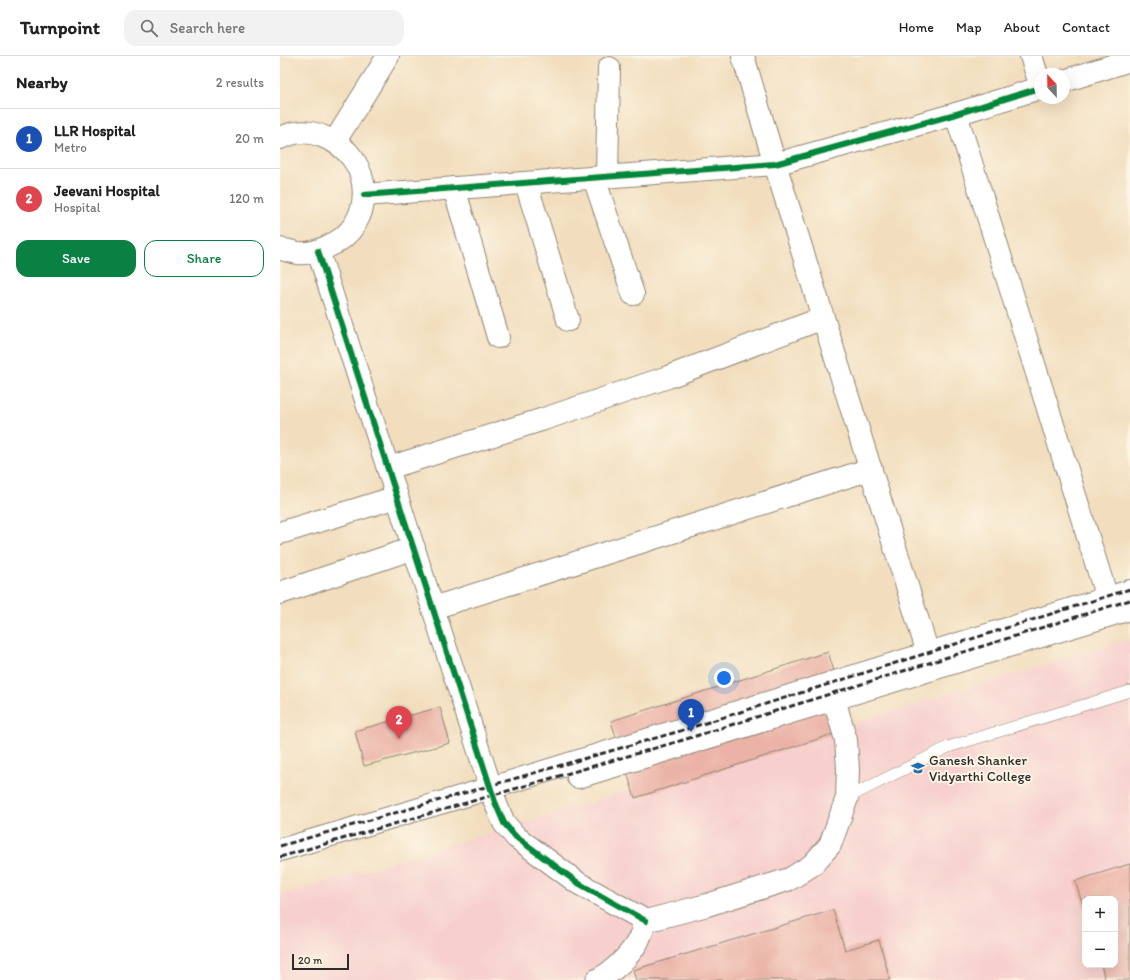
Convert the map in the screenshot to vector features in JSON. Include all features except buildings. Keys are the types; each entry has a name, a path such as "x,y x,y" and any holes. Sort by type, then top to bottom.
{"street":[{"path":"335,141 388,56"},
{"path":"743,56 775,164 928,653"},
{"path":"1031,56 1035,68"},
{"path":"1070,79 1130,60"},
{"path":"609,68 601,177 633,294"},
{"path":"364,195 775,164 956,114 1034,90"},
{"path":"956,114 1107,598"},
{"path":"280,138 296,133 316,134 335,141 348,151 357,164 363,179 364,195 360,214 350,231 336,244 318,251 299,253 280,248"},
{"path":"526,183 568,320"},
{"path":"454,188 498,336"},
{"path":"318,251 493,795 504,823 516,838 578,883 646,921 790,879 812,865 830,845 847,798 848,769 846,740 834,699"},
{"path":"388,468 668,377 823,318"},
{"path":"433,608 871,469"},
{"path":"280,533 397,498"},
{"path":"280,593 414,548"},
{"path":"280,853 834,699 1039,628 1107,598 1130,591"},
{"path":"493,795 928,653 1130,609"},
{"path":"597,980 604,977 623,961 638,942 646,921"}],"lane":[{"path":"847,798 948,747 1130,692"}],"shaded area":[{"name":"Ganesh Shanker Vidyarthi College","path":"1130,639 1130,980 280,980 280,896"}],"railway":[{"path":"280,846 680,731 1130,589"},
{"path":"280,857 683,740 1130,600"}],"cycle path":[{"path":"364,195 775,164 956,114 1034,90"},
{"path":"318,251 495,802 504,823 516,837 578,883 646,921"}],"place":[{"name":"LLR Hospital","path":"691,732"},
{"name":"Jeevani Hospital","path":"399,739"},
{"name":"Ganesh Shanker Vidyarthi College","path":"918,768"}]}
